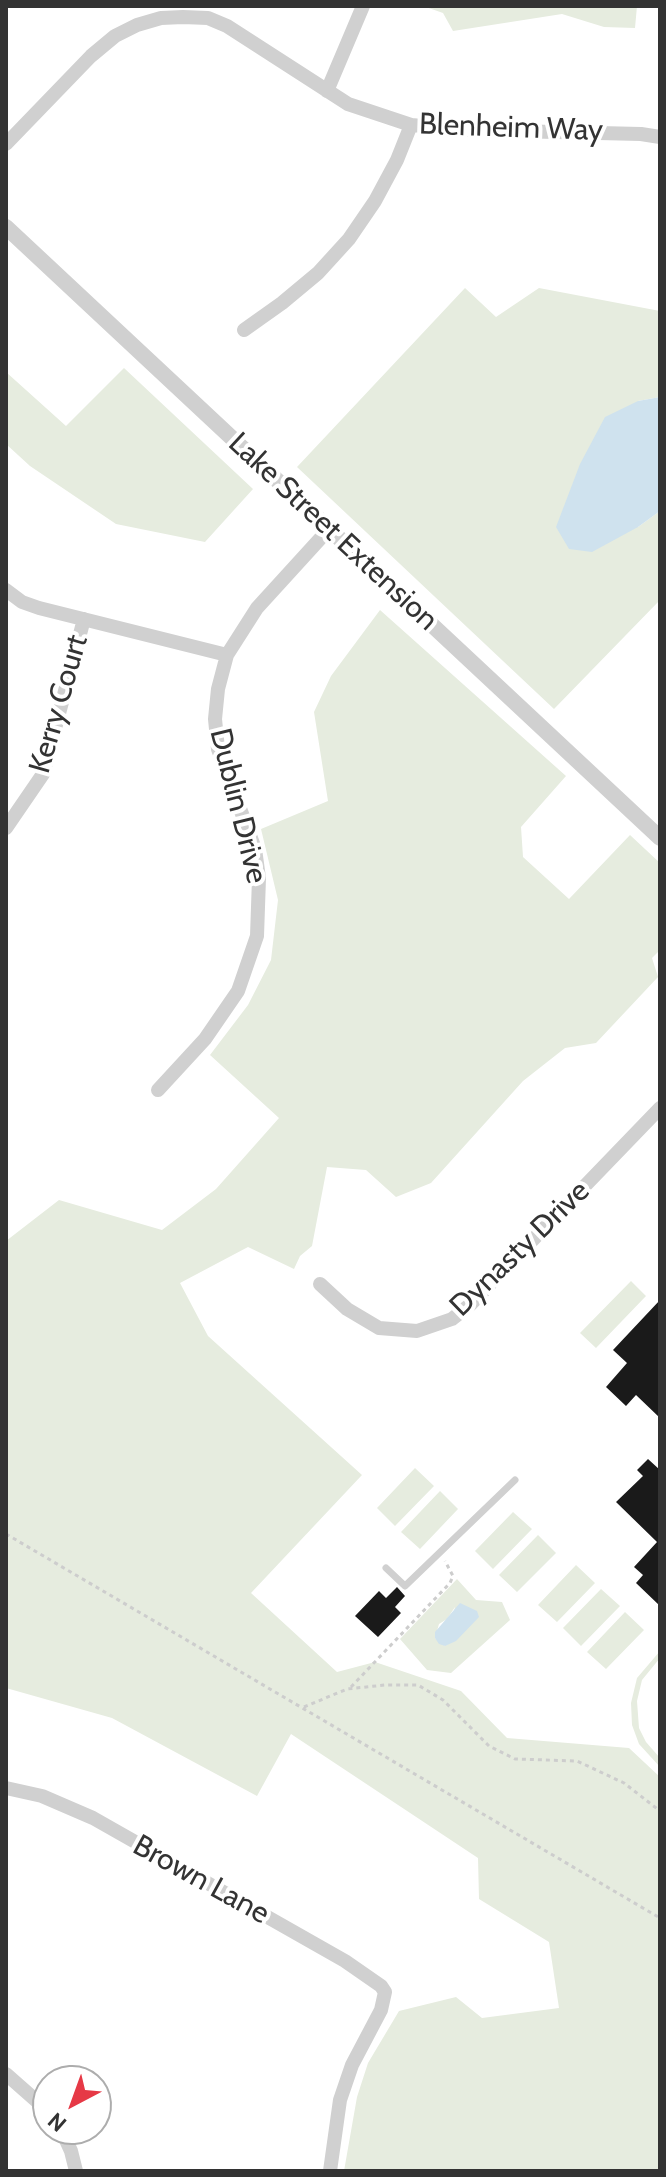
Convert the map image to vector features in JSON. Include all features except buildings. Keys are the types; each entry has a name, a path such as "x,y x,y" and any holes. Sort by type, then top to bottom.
{"street":[{"path":"327,91 363,6"},
{"name":"Blenheim Way","path":"6,144 91,56 115,36 161,18 208,18 227,26 348,104 411,125 660,137"},
{"path":"244,330 318,273 349,239 375,201 411,125"},
{"name":"Lake Street Extension","path":"6,227 660,838"},
{"name":"Dublin Drive","path":"158,1090 223,1016 238,991 257,936 259,878 255,849 218,749 215,719 218,689 227,655 257,608 329,529"},
{"path":"6,590 22,602 227,655"},
{"name":"Kerry Court","path":"6,828 33,793 43,774 84,619"},
{"name":"Dynasty Drive","path":"320,1284 347,1309 379,1328 417,1331 452,1319 471,1304 660,1108"},
{"name":"Brown Lane","path":"6,1788 42,1796 93,1818 377,1981 385,1992 381,2010 352,2065 340,2100 330,2171"},
{"path":"6,2074 32,2097"},
{"path":"68,2145 76,2171"}],"lane":[{"path":"386,1568 405,1586 515,1480"}],"path":[{"path":"6,1534 660,1918"},
{"path":"350,1689 450,1583 453,1576 441,1550"},
{"path":"304,1707 350,1689 418,1685 443,1700 489,1746 515,1759 577,1761 624,1783 660,1811"}],"shaded area":[{"path":"423,6 637,6 635,28 604,27 562,14 453,31 443,13"},
{"path":"465,288 496,317 539,288 660,311 660,397 638,401 638,527 660,511 660,600 554,709 297,467"},
{"path":"124,368 253,489 205,542 116,524 30,466 6,444 6,372 66,426"},
{"path":"380,610 566,776 521,827 523,857 569,899 630,835 660,863 660,950 652,958 658,977 596,1043 565,1048 523,1081 431,1183 396,1197 366,1170 327,1167 312,1246 300,1256 294,1269 248,1247 180,1283 208,1336 362,1475 251,1593 337,1672 375,1662 461,1691 507,1738 629,1748 660,1777 660,2171 344,2171 357,2097 368,2063 399,2011 456,1997 482,2018 559,2008 549,1942 479,1899 478,1858 291,1734 257,1796 112,1718 6,1688 6,1241 59,1200 162,1230 216,1189 279,1118 210,1055 248,1005 271,960 278,900 261,829 328,801 314,712 331,676"},
{"path":"631,1281 646,1296 596,1348 580,1333"},
{"path":"415,1468 434,1486 395,1526 377,1508"},
{"path":"440,1491 458,1509 420,1549 401,1532"},
{"path":"513,1512 532,1529 493,1569 475,1551"},
{"path":"538,1535 556,1553 517,1592 499,1575"},
{"path":"576,1565 595,1583 557,1622 538,1605"},
{"path":"457,1579 476,1600 502,1602 510,1620 451,1673 427,1670 400,1639","holes":["455,1607 445,1646 435,1638 439,1624"]},
{"path":"601,1589 620,1606 581,1646 563,1628"},
{"path":"625,1612 644,1630 606,1669 587,1652"},
{"path":"660,1651 660,1658 642,1680 637,1701 639,1728 660,1758 660,1767 639,1744 632,1725 631,1703 637,1678"}],"water":[{"path":"660,397 660,511 592,552 569,549 556,527 580,464 605,417 638,401"},
{"path":"460,1603 477,1611 479,1617 456,1641 445,1646 439,1644 435,1632"}]}
